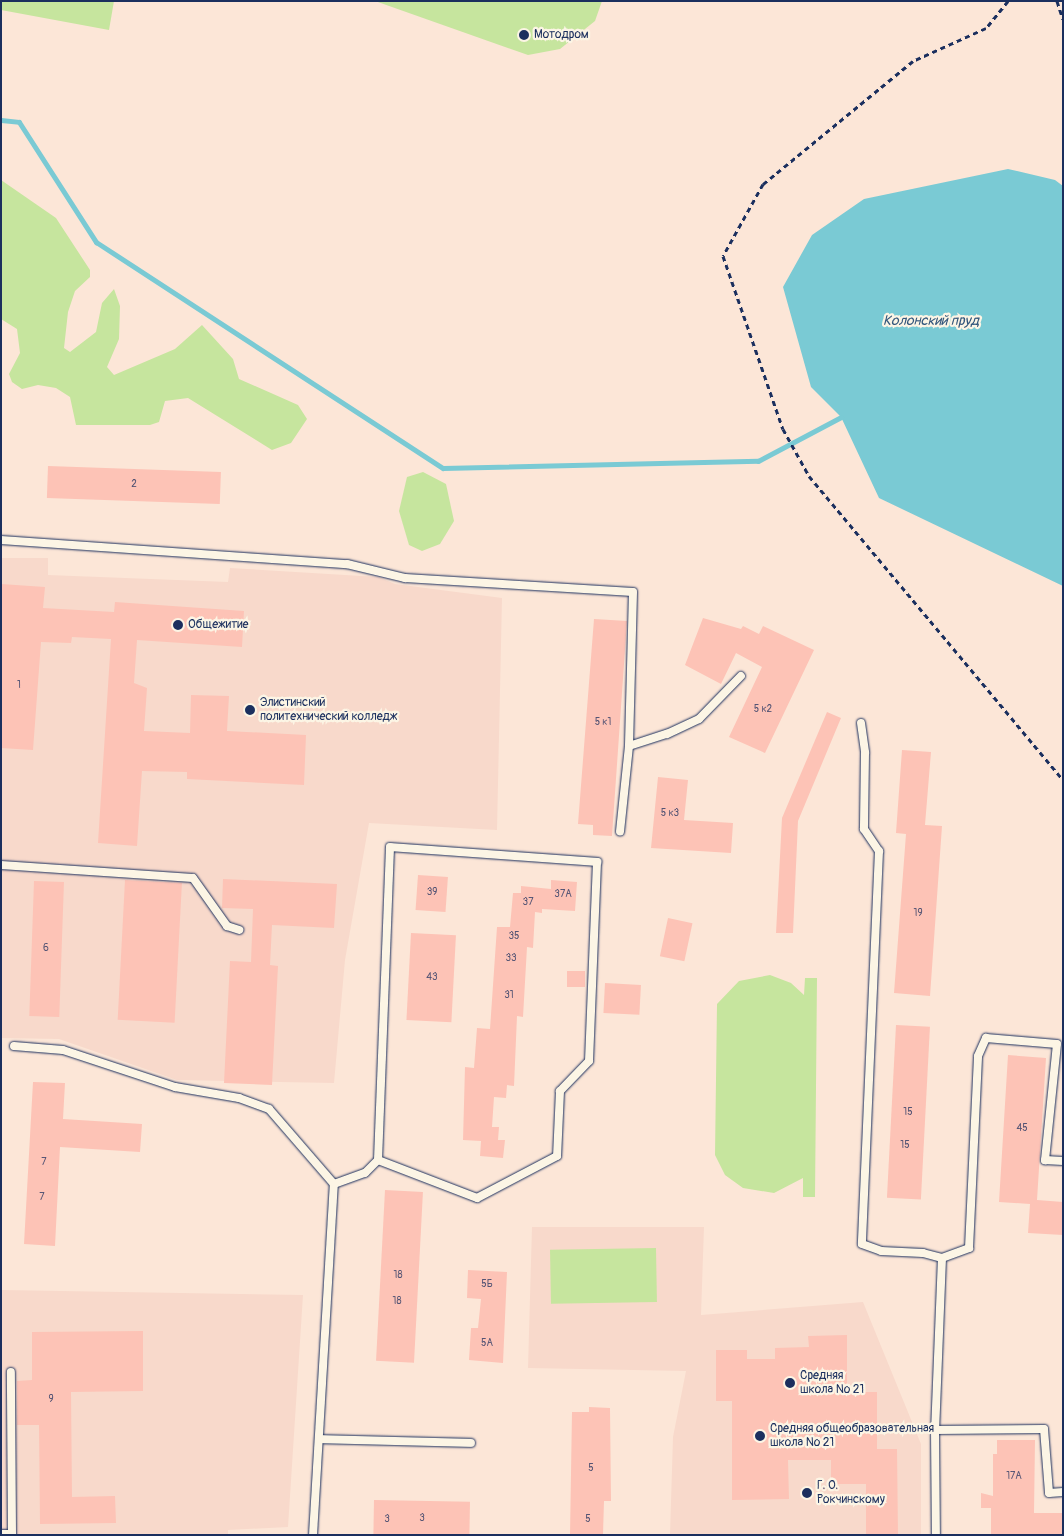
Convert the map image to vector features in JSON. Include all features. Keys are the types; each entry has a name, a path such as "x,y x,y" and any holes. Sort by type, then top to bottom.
{"lane":[{"path":"1,540 347,564 406,578 633,592 629,746 620,832"},
{"path":"629,746 667,734 699,719 741,676"},
{"path":"861,723 865,752 864,829 879,851 862,1244 881,1251 923,1253 942,1258 969,1248 978,1056 986,1038 1057,1044 1045,1160 1063,1161"},
{"path":"334,1184 365,1174 378,1160 390,847 597,862 588,1061 560,1091 557,1156 477,1198 378,1160"},
{"path":"1,865 193,878 227,926 239,930"},
{"path":"14,1046 64,1050 175,1087 239,1098 269,1109 334,1184 313,1535"},
{"path":"936,1535 935,1430 942,1258"},
{"path":"1,1534 12,1534 11,1372"},
{"path":"935,1430 1044,1429 1049,1492 1063,1492"},
{"path":"319,1438 471,1444"}],"path":[{"path":"1008,1 986,28 913,61 763,184 723,256 783,429 809,476 1063,780"},
{"path":"1057,1 1063,19"}],"shaded area":[{"name":"Элистинский политехнический колледж","path":"1,558 48,558 48,575 228,582 230,568 378,577 395,584 502,598 497,830 369,823 345,960 334,1083 177,1080 59,1039 1,1038"},
{"name":"Средняя школа № 21","path":"532,1227 704,1227 701,1315 863,1302 921,1444 921,1535 670,1535 673,1437 686,1371 528,1368"},
{"path":"1,1290 303,1295 288,1527 228,1530 228,1535 1,1535"}],"green space":[{"path":"1,1 114,1 109,30 1,10"},
{"name":"Мотодром","path":"375,1 602,1 595,21 560,49 528,55"},
{"path":"1,180 56,218 90,270 90,277 75,291 68,312 64,348 70,352 96,332 102,303 114,289 120,306 119,339 107,367 114,375 175,349 202,325 233,359 239,379 298,405 307,419 291,443 272,450 188,398 165,401 159,422 150,425 76,425 70,397 56,388 38,385 22,389 12,382 9,374 20,353 17,329 1,319"},
{"path":"423,472 446,484 454,521 440,544 422,551 409,545 399,511 407,477"},
{"path":"770,975 791,983 804,995 805,978 817,978 815,1197 803,1197 803,1178 774,1193 743,1188 725,1175 715,1155 717,1004 739,981"},
{"path":"656,1248 657,1302 551,1304 550,1250"}],"water":[{"name":"Колонский пруд","path":"1008,169 1055,180 1063,186 1063,586 879,498 841,417 811,387 783,287 812,235 864,199"}],"building":[{"path":"48,466 221,472 220,504 47,498"},
{"path":"1,584 45,587 43,608 114,612 115,602 244,611 242,647 137,640 134,683 147,688 144,731 190,733 191,695 229,696 227,731 306,735 304,785 187,779 187,772 142,771 137,846 98,843 111,639 72,637 71,643 41,642 33,750 1,748"},
{"path":"703,618 741,629 743,626 759,634 763,626 814,650 765,753 729,737 762,667 736,653 721,684 685,665"},
{"path":"594,619 627,621 612,836 593,835 593,825 578,824"},
{"path":"827,712 841,718 798,821 793,933 776,933 782,818"},
{"path":"902,750 931,752 925,825 942,826 930,996 894,993 906,834 896,833"},
{"path":"658,777 688,780 684,820 733,823 731,853 651,848"},
{"path":"418,875 448,877 445,912 416,910"},
{"path":"223,879 337,884 334,928 272,925 270,965 278,966 272,1085 224,1083 230,961 251,962 253,909 222,908"},
{"path":"125,880 182,883 175,1023 118,1020"},
{"path":"551,880 577,882 575,911 542,909 542,913 535,912 533,948 527,947 523,1017 517,1016 514,1086 507,1085 506,1098 494,1097 492,1127 499,1127 498,1140 505,1140 503,1158 480,1156 481,1141 463,1140 465,1067 474,1068 477,1028 490,1029 497,927 510,927 513,893 521,893 521,886 551,889"},
{"path":"34,881 64,882 59,1017 29,1016"},
{"path":"668,918 692,923 684,961 660,956"},
{"path":"411,933 456,935 451,1022 406,1020"},
{"path":"567,971 585,971 585,987 567,987"},
{"path":"605,983 641,985 639,1015 603,1013"},
{"path":"896,1025 930,1027 921,1200 887,1198"},
{"path":"1008,1055 1046,1058 1037,1200 1063,1202 1063,1235 1028,1233 1030,1204 999,1202"},
{"path":"33,1082 65,1083 63,1119 142,1124 140,1152 60,1147 55,1246 24,1244"},
{"path":"385,1190 423,1192 414,1363 376,1361"},
{"path":"468,1270 507,1272 503,1363 469,1360 471,1328 478,1328 481,1299 467,1298"},
{"path":"143,1331 143,1391 71,1392 72,1497 115,1496 116,1523 40,1524 39,1425 17,1425 17,1381 32,1380 32,1332"},
{"name":"Средняя общеобразовательная школа № 21","path":"847,1335 847,1392 877,1392 877,1449 897,1449 898,1535 866,1535 866,1484 831,1484 831,1460 788,1460 789,1499 732,1500 732,1401 716,1401 716,1350 747,1350 747,1359 775,1359 775,1348 809,1347 808,1336"},
{"path":"589,1407 610,1408 611,1501 604,1501 603,1535 570,1535 572,1412 589,1412"},
{"path":"997,1440 1035,1440 1034,1513 1063,1513 1063,1535 991,1535 991,1508 981,1508 981,1493 993,1496 993,1454 997,1454"},
{"path":"374,1500 470,1502 469,1535 373,1535"}],"waterway":[{"path":"1,120 19,122 96,242 443,468 758,461 841,417"}],"place":[{"name":"Мотодром","path":"524,35"},
{"name":"Общежитие","path":"178,625"},
{"name":"Элистинский политехнический колледж","path":"250,710"},
{"name":"Средняя школа № 21","path":"790,1383"},
{"name":"Средняя общеобразовательная школа № 21","path":"760,1436"},
{"name":"Г. О. Рокчинскому","path":"807,1493"}]}
